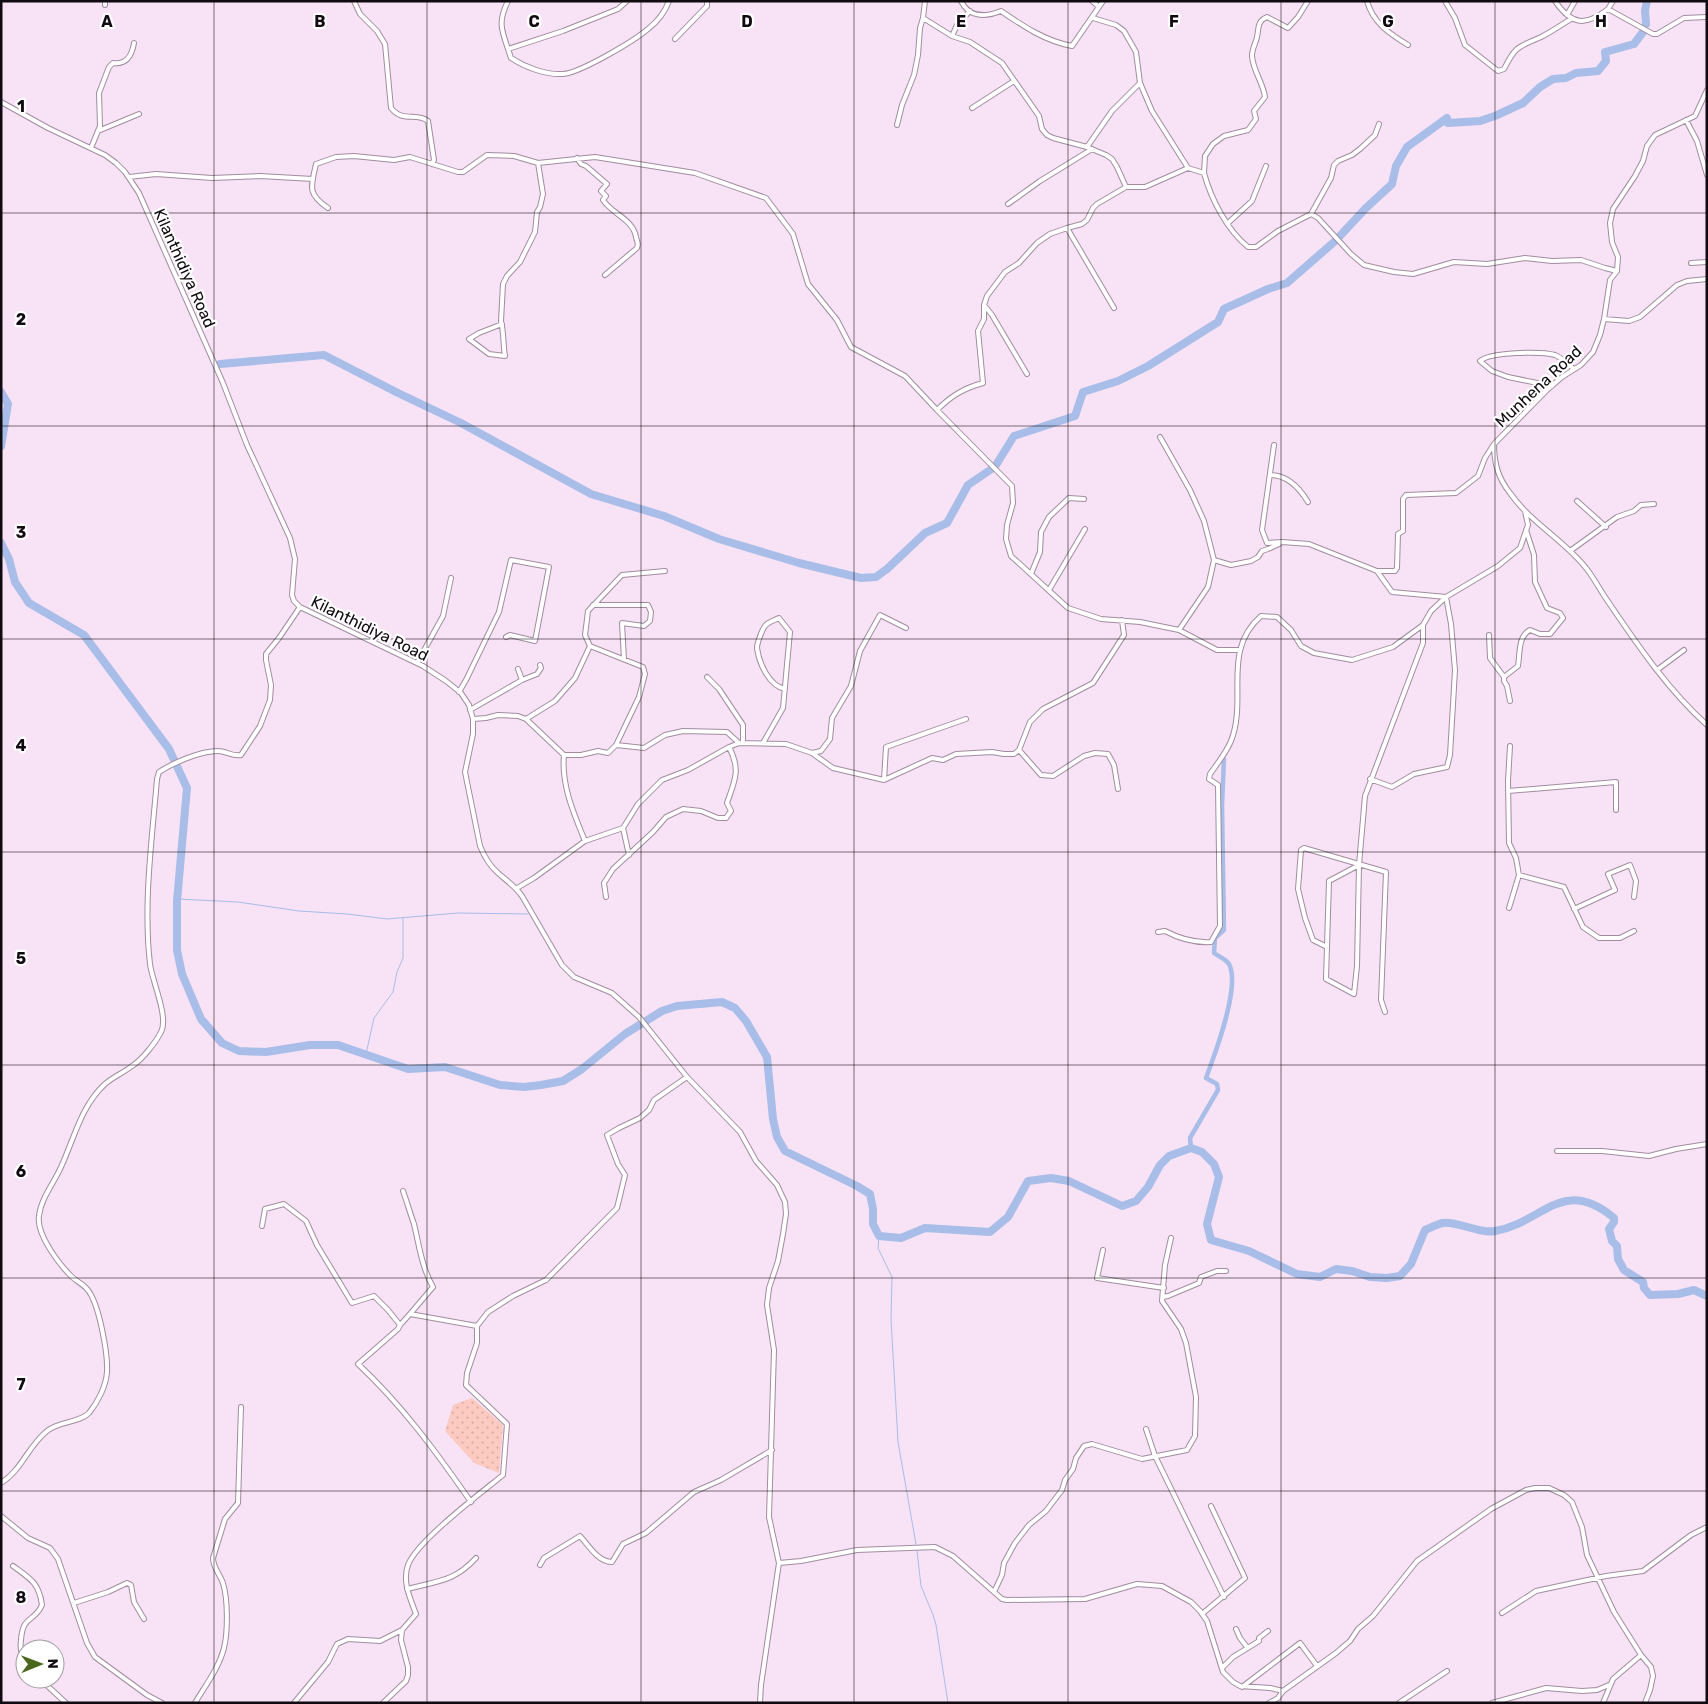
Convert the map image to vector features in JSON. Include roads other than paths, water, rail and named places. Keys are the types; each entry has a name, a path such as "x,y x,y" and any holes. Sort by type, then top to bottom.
{"street":[{"path":"354,1 360,14 385,44 391,108 400,116 423,118 428,121 434,160 432,164"},
{"path":"508,1 500,23 511,58 523,66 562,74 576,71 649,29 665,11 670,1"},
{"path":"508,49 563,31 618,9 627,1"},
{"path":"675,39 707,6 707,1"},
{"path":"898,125 902,105 914,75 920,28 926,1"},
{"path":"961,1 963,6 975,14 989,16 1000,11 1034,32 1060,44 1072,46 1103,1"},
{"path":"1092,1 1098,6"},
{"path":"1308,1 1288,28 1266,17 1263,18 1257,28 1257,37 1252,54 1258,78 1264,88 1265,97 1254,111 1256,119 1248,130 1224,136 1213,144 1205,156 1204,173 1209,190 1228,223 1244,244 1248,247 1256,247 1278,231 1311,214 1331,178 1334,165 1360,149 1375,134 1379,124"},
{"path":"1367,1 1370,11 1379,25 1389,34 1408,44"},
{"path":"1445,1 1455,18 1465,45 1498,71 1504,69 1511,55 1522,44 1542,36 1571,18"},
{"path":"1555,1 1571,18 1584,22 1596,18 1613,1"},
{"path":"1567,15 1575,1"},
{"path":"1608,8 1653,34 1657,34 1684,18 1707,17"},
{"path":"952,36 957,25 970,11"},
{"path":"923,18 952,36 970,42 1002,63 1039,116 1042,130 1046,135 1087,147 1112,159 1126,187"},
{"path":"1093,18 1116,25 1124,31 1136,52 1140,83 1152,111 1188,168 1204,173"},
{"path":"91,148 98,131 100,114 99,93 109,66 126,60 132,52 134,43"},
{"path":"972,108 1014,81"},
{"path":"1087,147 1112,111 1140,83"},
{"name":"Munhena Road","path":"1707,90 1695,116 1655,135 1647,146 1643,161 1635,176 1613,209 1610,223 1612,242 1618,257 1617,271 1610,280 1600,336 1592,352 1581,365 1552,386 1494,444 1494,460 1499,476 1510,495 1586,568 1657,670 1691,711 1707,725"},
{"name":"Kilanthidiya Road","path":"1,102 48,128 91,148 116,163 129,178 139,193 223,383 247,445 290,538 295,559 292,595 294,600 300,607 417,663 446,681 459,692 469,705 473,719 465,772 480,846 485,856 496,872 517,888 562,965 574,977 612,993 639,1017 687,1077 740,1132 756,1161 777,1185 785,1202 786,1214 778,1261 769,1288 767,1305 774,1350 769,1518 779,1563"},
{"path":"98,131 139,114"},
{"path":"1686,120 1695,136 1707,175"},
{"path":"1008,204 1040,180 1092,149"},
{"path":"328,208 317,200 312,192 313,179 316,164 336,156 394,160 410,157 458,172 463,172 487,155 514,156 538,163 594,157 695,173 766,198 793,234 808,284 837,320 851,347 905,376 1012,486 1013,503 1007,525 1006,538 1011,556 1068,608 1100,619 1140,622 1179,630 1217,650 1239,650"},
{"path":"578,158 581,164 607,184 602,191 606,196 602,200 628,222 636,233 637,248 605,275"},
{"path":"502,324 479,333 469,340 489,354 505,356 502,324 503,284 507,276 520,262 535,232 537,212 542,200 543,187 538,163"},
{"path":"1228,223 1252,201 1266,166"},
{"path":"936,410 950,397 966,388 983,383 978,330 984,319 984,305 987,296 1005,272 1019,262 1037,243 1050,234 1082,224 1087,220 1092,208 1126,187 1145,187 1188,168"},
{"path":"129,178 156,174 212,178 260,176 313,179"},
{"path":"1311,214 1318,218 1344,248 1364,265 1394,272 1413,274 1454,262 1488,264 1526,258 1552,261 1581,260 1617,271"},
{"path":"1067,228 1114,308"},
{"path":"1691,263 1707,262"},
{"path":"1604,319 1629,320 1640,317 1677,285 1687,281 1707,279"},
{"path":"984,305 992,315 1027,374"},
{"path":"1552,386 1508,377 1492,371 1480,361 1494,355 1519,353 1546,354 1556,355 1574,369"},
{"path":"1160,436 1204,521 1214,560 1208,587 1179,630"},
{"path":"1274,445 1262,530 1267,543 1308,544 1377,571 1395,571 1397,568 1398,534 1403,531 1404,500 1406,495 1456,493 1478,476 1485,458 1494,444"},
{"path":"1270,475 1278,475 1291,482 1301,490 1308,502"},
{"path":"1031,574 1040,552 1041,532 1049,517 1069,498 1084,499"},
{"path":"1577,501 1606,527"},
{"path":"1570,551 1606,527 1617,517 1634,511 1641,505 1654,504"},
{"path":"1158,932 1166,931 1174,936 1196,942 1211,942 1220,926 1218,785 1209,779 1210,774 1231,741 1237,713 1239,650 1251,625 1261,616 1277,617 1291,630 1301,646 1314,653 1352,660 1394,646 1423,625 1431,611 1446,597 1498,566 1520,548 1528,526 1525,510"},
{"path":"1049,590 1085,529"},
{"path":"1504,677 1518,666 1520,646 1526,632 1530,630 1540,634 1550,634 1563,618 1560,613 1547,608 1535,582 1534,555 1526,530"},
{"path":"1214,560 1231,565 1251,561 1258,557 1262,551 1282,542"},
{"path":"459,692 499,612 511,560 549,567 536,641 510,635 506,637"},
{"path":"473,719 518,716 526,719 564,755 582,755 598,751 608,753 616,745 639,697 645,674 643,667 590,646 585,635 588,610 622,575 665,571"},
{"path":"1377,571 1392,592 1446,597"},
{"path":"417,663 443,616 451,578"},
{"path":"1370,780 1392,787 1414,774 1448,767 1455,670 1451,624 1446,597"},
{"path":"593,605 648,605 651,612 650,621 644,626 622,623 624,659"},
{"path":"1,1483 14,1472 47,1430 88,1413 98,1400 105,1382 107,1372 106,1359 97,1304 88,1289 70,1276 58,1261 42,1233 39,1216 42,1204 61,1168 78,1123 93,1096 111,1079 140,1060 162,1031 163,1018 150,966 148,928 149,886 159,772 181,760 215,751 236,756 241,755 260,726 267,710 272,685 266,654 280,638 300,607"},
{"path":"812,753 820,751 830,738 832,718 851,686 860,652 880,615 906,628"},
{"path":"763,743 783,708 785,689 790,632 779,618 765,625 757,646 761,662 771,682 785,689"},
{"path":"517,888 585,841 623,828 638,804 662,780 688,770 729,747 741,743 786,744 812,753 834,768 884,780 932,758 943,760 956,754 992,752 1014,754 1019,750 1030,722 1043,709 1092,683 1124,635 1122,620"},
{"path":"1359,865 1329,881 1326,947 1326,979 1354,994 1357,966 1359,865 1365,796 1423,643 1423,625"},
{"path":"1490,635 1490,658 1504,677 1510,701"},
{"path":"526,719 555,701 575,678 590,646"},
{"path":"1657,670 1684,650"},
{"path":"470,710 522,680 537,674 541,668 540,664"},
{"path":"518,669 522,680"},
{"path":"707,677 719,689 743,725 741,743"},
{"path":"884,780 886,747 966,719"},
{"path":"616,745 644,748 665,735 683,731 727,732 741,743"},
{"path":"1509,908 1519,875 1516,858 1509,843 1508,791 1510,746"},
{"path":"606,897 604,883 613,869 653,832 666,817 683,809 701,811 718,818 726,818 730,812 727,803 737,769 729,747"},
{"path":"1019,750 1041,775 1053,776 1084,756 1095,753 1108,754 1114,765 1118,790"},
{"path":"564,755 562,768 570,803 585,841"},
{"path":"1508,791 1616,782 1616,810"},
{"path":"623,828 629,855"},
{"path":"1326,947 1312,940 1298,889 1301,850 1304,848 1386,872 1381,1000 1385,1012"},
{"path":"1574,909 1615,890 1608,874 1630,865 1636,881 1634,897"},
{"path":"1519,875 1564,887 1583,927 1599,938 1620,938 1634,931"},
{"path":"294,1703 328,1662 336,1644 348,1639 380,1641 402,1630 416,1614 406,1585 408,1565 421,1545 503,1475 507,1424 466,1385 467,1374 477,1343 477,1326 488,1312 513,1296 546,1280 617,1208 625,1175 618,1164 607,1135 640,1118 649,1110 654,1100 687,1077"},
{"path":"1557,1151 1602,1151 1649,1156 1707,1144"},
{"path":"403,1191 420,1252 433,1287 398,1329 358,1364 378,1382 422,1434 471,1502"},
{"path":"262,1226 264,1209 284,1204 306,1221 317,1245 352,1303 374,1296 400,1325"},
{"path":"994,1592 1002,1575 1004,1563 1015,1542 1029,1525 1046,1511 1062,1490 1065,1480 1073,1469 1076,1458 1084,1446 1092,1444 1142,1459 1187,1450 1195,1436 1196,1397 1186,1343 1181,1329 1162,1301 1165,1265 1171,1238"},
{"path":"1103,1250 1097,1278 1164,1288"},
{"path":"1163,1297 1199,1283 1201,1277 1217,1271 1226,1271"},
{"path":"410,1314 477,1326"},
{"path":"195,1703 216,1668 224,1648 227,1621 226,1605 223,1582 213,1564 213,1558 225,1519 238,1503 242,1407"},
{"path":"1146,1429 1155,1456 1224,1597"},
{"path":"540,1565 544,1558 580,1536 599,1558 606,1562 612,1562 623,1544 646,1533 694,1492 721,1480 772,1450"},
{"path":"1270,1703 1317,1666 1336,1654 1350,1641 1358,1630 1385,1603 1417,1561 1492,1509 1526,1490 1549,1488 1564,1495 1572,1502 1582,1527 1587,1555 1614,1612 1641,1655 1651,1667 1653,1676 1645,1703"},
{"path":"1202,1614 1245,1578 1211,1506"},
{"path":"1,1516 28,1538 50,1548 58,1559 87,1643 95,1657 147,1696 162,1703"},
{"path":"1502,1613 1536,1590 1599,1577 1643,1572 1691,1535 1707,1528"},
{"path":"760,1703 760,1686 779,1563 801,1561 857,1550 935,1547 953,1556 1002,1599 1007,1600 1085,1599 1137,1584 1162,1586 1191,1602 1202,1614 1207,1621 1222,1668 1229,1678 1242,1687 1270,1688 1284,1691"},
{"path":"407,1589 452,1578 467,1568 476,1558"},
{"path":"13,1566 33,1580 38,1586 42,1606 27,1621 21,1632 21,1639"},
{"path":"74,1603 128,1583 131,1585 134,1602 144,1619"},
{"path":"1236,1629 1247,1647"},
{"path":"382,1703 406,1681 408,1675 408,1667 401,1640 402,1630"},
{"path":"1222,1668 1247,1647 1259,1641 1259,1638 1268,1631"},
{"path":"1242,1687 1300,1643 1317,1666"},
{"path":"1603,1703 1609,1686 1621,1671 1641,1655"},
{"path":"1399,1703 1447,1671"},
{"path":"1492,1703 1546,1688 1597,1690 1609,1686"},
{"path":"51,1689 66,1703"}],"waterway":[{"path":"1646,24 1645,10 1647,1"},
{"path":"1338,238 1392,184 1396,166 1407,147 1447,118 1448,123 1480,121 1523,103 1540,87 1553,79 1566,78 1576,73 1598,71 1606,61 1605,52 1634,44 1643,32"},
{"path":"996,465 1014,436 1075,416 1083,392 1118,381 1148,366 1218,322 1224,309 1268,289 1287,283 1334,242"},
{"path":"220,364 324,355 461,423 591,494 664,516 719,539 799,563 861,578 876,577 925,533 947,523 968,485 993,468"},
{"path":"1,392 8,404 1,446"},
{"path":"1,543 9,559 15,582 29,603 84,635 169,749 187,788 177,901 177,950 182,974 201,1019 222,1043 239,1051 266,1052 310,1045 338,1045 408,1069 445,1067 500,1085 524,1087 563,1081 582,1069 625,1034 662,1011 677,1006 722,1002 735,1008 746,1021 767,1057 773,1119 777,1137 785,1151 870,1194 873,1224 879,1236 901,1238 925,1228 990,1232 1008,1217 1028,1181 1051,1178 1069,1181 1122,1206 1136,1201 1148,1187 1160,1165 1169,1156 1191,1148 1202,1152 1214,1164 1219,1177 1207,1224 1211,1240 1249,1251 1297,1274 1320,1277 1336,1269 1352,1271 1370,1277 1387,1278 1400,1276 1411,1264 1425,1230 1436,1225 1449,1223 1483,1231 1495,1231 1527,1220 1553,1205 1566,1201 1580,1201 1596,1206 1614,1218 1614,1222 1609,1229 1612,1241 1617,1246 1618,1259 1624,1270 1643,1282 1644,1288 1650,1295 1678,1294 1694,1290 1707,1296"},
{"path":"1191,1148 1190,1138 1218,1090 1217,1084 1206,1078 1225,1020 1232,988 1232,974 1229,964 1214,953 1215,938 1224,930 1222,805 1224,759"},
{"path":"177,899 238,902 299,911 387,919 458,913 528,914"},
{"path":"366,1054 374,1018 393,992 397,972 403,958 403,918"},
{"path":"879,1236 878,1248 892,1277 891,1319 898,1442 916,1544"},
{"path":"917,1551 921,1586 936,1625 948,1703"}]}
